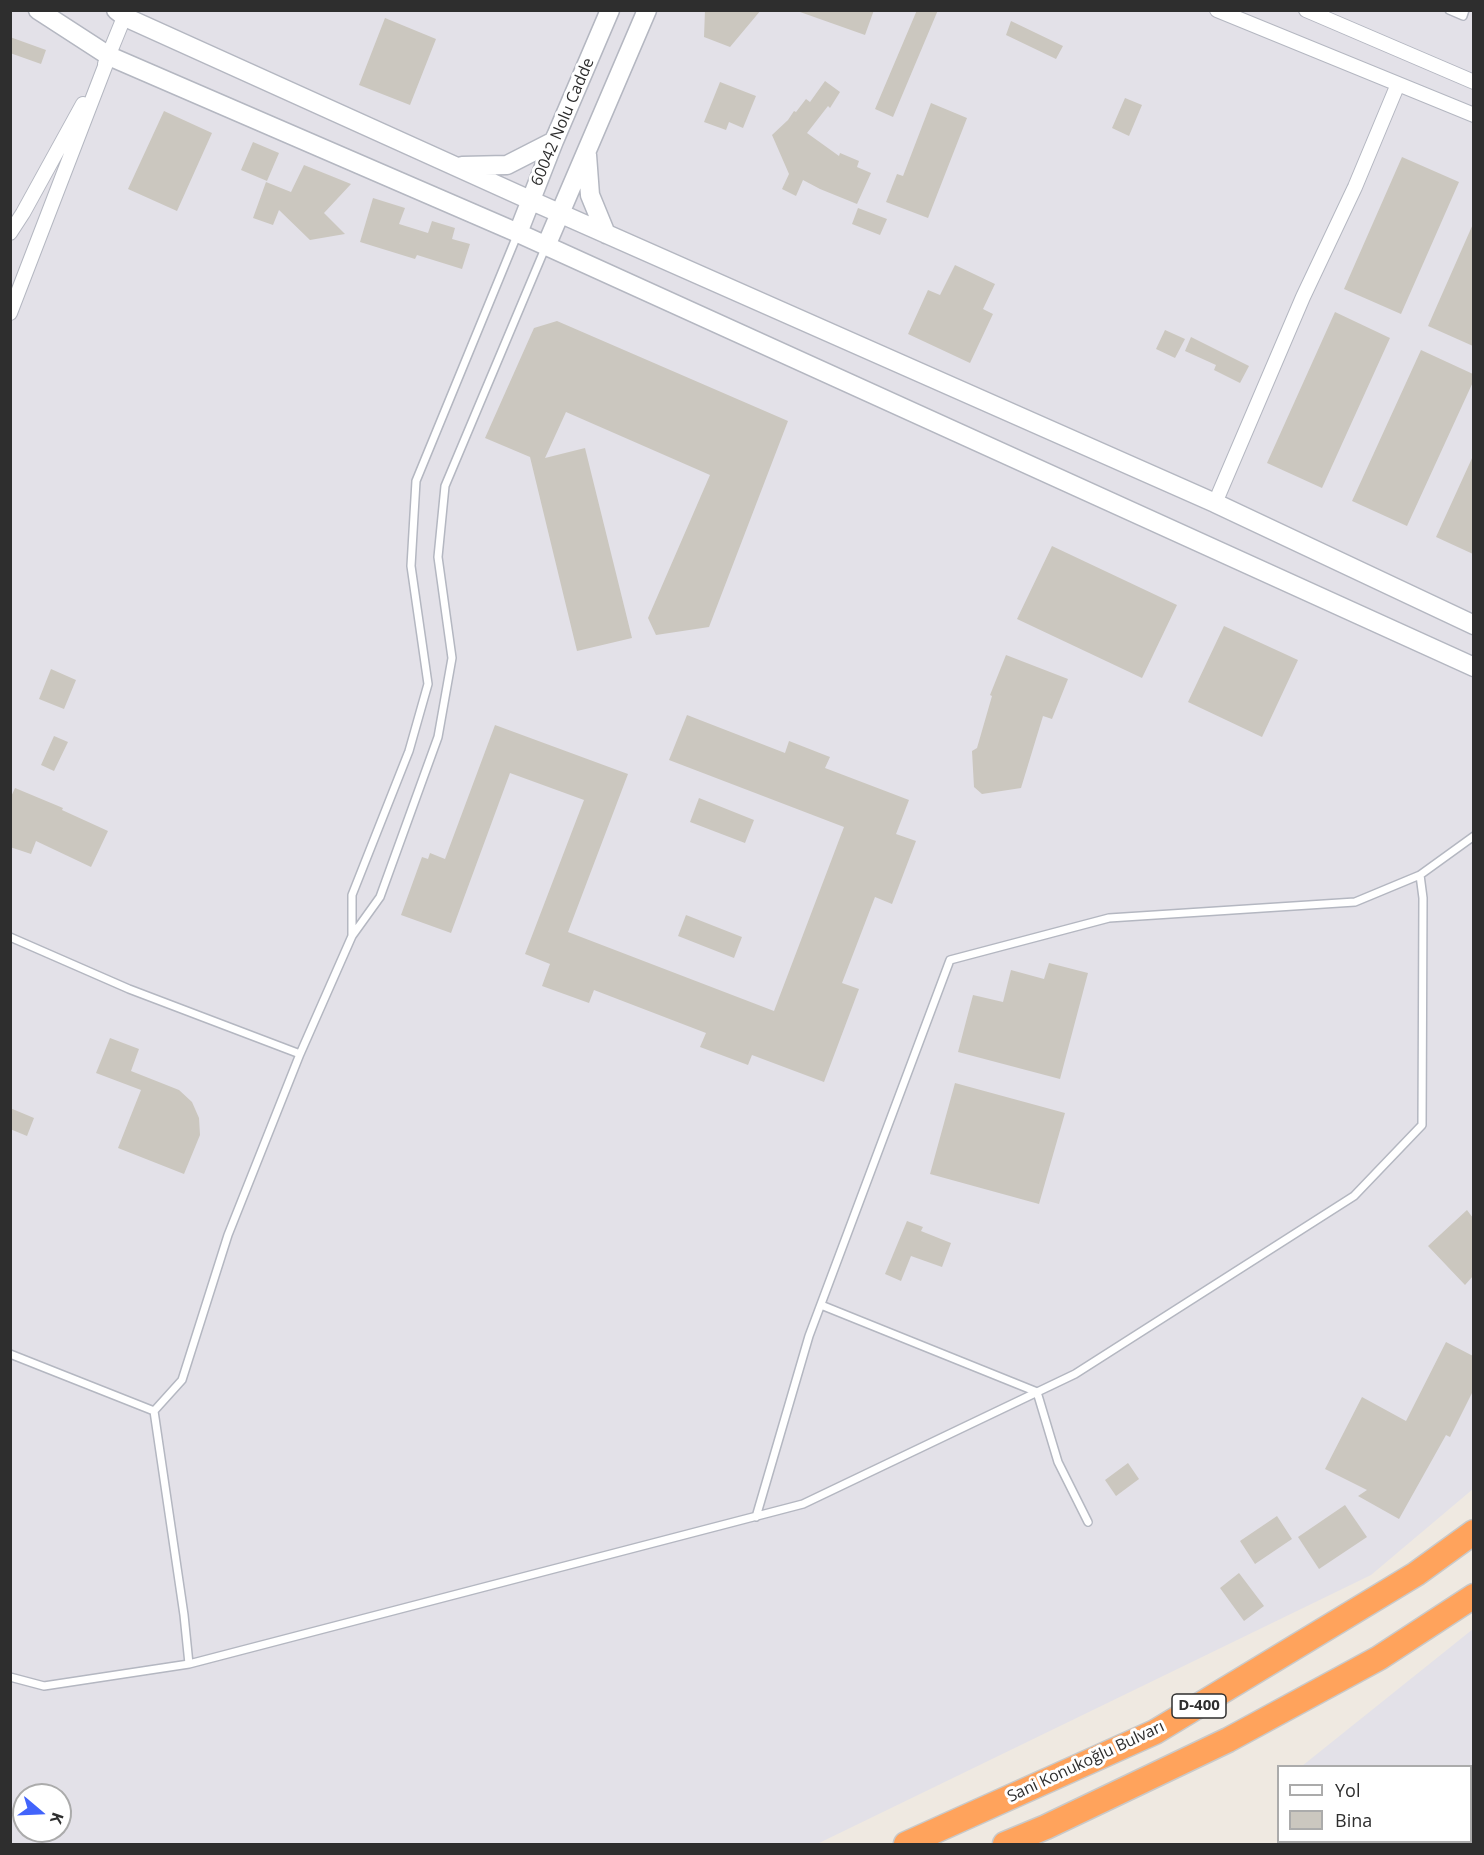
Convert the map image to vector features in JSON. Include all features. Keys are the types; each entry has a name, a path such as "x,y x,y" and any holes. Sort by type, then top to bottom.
{"highway":[{"name":"Sani Konukoğlu Bulvarı","path":"906,1845 1155,1732 1416,1574 1473,1532"},
{"name":"D-400","path":"1005,1845 1228,1740 1379,1658 1473,1596"}],"main road":[{"path":"38,10 110,56 518,233 1473,667"},
{"name":"60042 Nolu Cadde","path":"518,233 554,141 610,10"},
{"path":"546,246 647,10"},
{"path":"123,13 606,234 1215,504 1473,625"},
{"path":"455,166 507,165 554,141"},
{"path":"586,151 590,195 606,234"}],"street":[{"path":"1217,10 1472,112"},
{"path":"1306,10 1473,82"},
{"path":"10,313 110,56 123,13"},
{"path":"10,233 110,56"},
{"path":"1215,504 1303,297 1355,187 1398,84"}],"lane":[{"path":"1449,10 1463,16 1465,10"},
{"path":"352,936 352,895 409,751 428,684 411,566 416,481 518,233"},
{"path":"154,1411 182,1380 228,1235 300,1054 352,936 380,897 438,737 452,658 438,557 445,486 546,246"},
{"path":"756,1516 809,1336 950,960 1109,918 1355,902 1420,875 1473,837"},
{"path":"10,1677 44,1686 189,1664 803,1504 1074,1374 1354,1196 1422,1125 1423,898 1420,875"},
{"path":"10,937 129,989 300,1054"},
{"path":"821,1305 1037,1392"},
{"path":"10,1354 154,1411"},
{"path":"1037,1392 1058,1462 1088,1522"},
{"path":"154,1411 189,1664"}],"shaded area":[{"path":"11,11 1473,11 1473,1489 1371,1575 817,1844 11,1844"},
{"path":"1473,1629 1473,1844 1282,1844 1472,1843 1472,1765 1303,1765"}],"building":[{"path":"705,10 761,10 730,47 704,37"},
{"path":"801,10 874,10 865,35 800,12"},
{"path":"917,10 938,10 893,117 875,109"},
{"path":"385,18 436,39 410,105 359,85"},
{"path":"1011,21 1063,46 1056,59 1006,35"},
{"path":"10,37 46,50 41,64 10,53"},
{"path":"825,81 840,92 830,108 828,106 807,133 839,156 840,153 859,161 857,167 871,173 857,204 803,180 796,196 782,189 789,174 772,135 806,99 810,102"},
{"path":"720,82 756,96 743,128 729,122 726,130 704,122"},
{"path":"1125,98 1142,105 1129,136 1112,128"},
{"path":"931,103 967,118 928,218 886,202 897,174 903,176"},
{"path":"164,111 212,133 177,211 128,189"},
{"path":"253,142 279,153 267,181 241,170"},
{"path":"1402,157 1459,182 1401,314 1344,289"},
{"path":"304,165 351,184 324,213 345,234 310,240 279,210 273,225 253,218 266,182 291,192"},
{"path":"373,198 405,208 399,224 428,233 432,221 455,228 452,239 470,244 462,269 417,255 415,259 360,242"},
{"path":"858,208 887,219 880,235 852,224"},
{"path":"1473,224 1473,346 1428,326"},
{"path":"955,265 995,284 983,309 993,314 970,363 908,334 928,290 940,295"},
{"path":"1335,312 1390,338 1322,488 1267,463"},
{"path":"557,321 788,421 709,627 656,635 648,618 710,475 566,412 545,458 585,448 632,638 577,651 530,457 485,438 534,328"},
{"path":"1165,330 1185,339 1175,358 1156,349"},
{"path":"1191,337 1249,366 1240,383 1214,370 1216,365 1185,351"},
{"path":"1421,350 1473,374 1473,382 1407,526 1352,501"},
{"path":"1473,456 1473,554 1436,537"},
{"path":"1052,546 1177,605 1142,678 1017,619"},
{"path":"1224,626 1298,660 1262,737 1188,702"},
{"path":"1006,655 1068,679 1052,719 1043,716 1021,788 982,794 974,787 972,751 977,748 992,696 990,695"},
{"path":"51,669 76,680 64,709 39,699"},
{"path":"687,715 785,753 789,741 830,757 825,768 909,800 896,834 916,841 892,904 875,897 842,983 859,989 824,1082 752,1055 748,1065 700,1047 706,1033 594,990 589,1003 542,986 550,964 525,954 584,800 510,773 451,933 401,915 422,857 428,859 430,853 445,859 495,725 628,774 568,932 774,1011 844,827 669,760"},
{"path":"54,736 68,742 54,771 41,765"},
{"path":"15,788 63,808 62,810 108,831 91,867 36,841 31,854 10,847 10,799"},
{"path":"699,798 754,820 745,843 690,822"},
{"path":"686,915 742,937 734,958 678,936"},
{"path":"1049,963 1088,973 1060,1079 958,1052 973,995 1003,1002 1011,970 1044,979"},
{"path":"110,1038 139,1049 131,1071 179,1090 192,1102 199,1118 200,1135 184,1174 118,1148 141,1090 96,1073"},
{"path":"955,1083 1065,1113 1039,1204 930,1174"},
{"path":"10,1108 34,1118 27,1136 10,1129"},
{"path":"1467,1210 1473,1218 1473,1276 1465,1285 1428,1246"},
{"path":"907,1221 923,1227 921,1231 951,1243 942,1267 911,1256 901,1281 885,1274"},
{"path":"1446,1342 1473,1356 1473,1391 1450,1437 1446,1435 1399,1519 1358,1496 1367,1490 1325,1469 1362,1397 1406,1421"},
{"path":"1128,1463 1139,1479 1116,1496 1105,1480"},
{"path":"1345,1505 1367,1537 1319,1569 1298,1537"},
{"path":"1277,1516 1292,1539 1255,1564 1240,1541"},
{"path":"1239,1573 1264,1606 1244,1621 1220,1588"}]}
